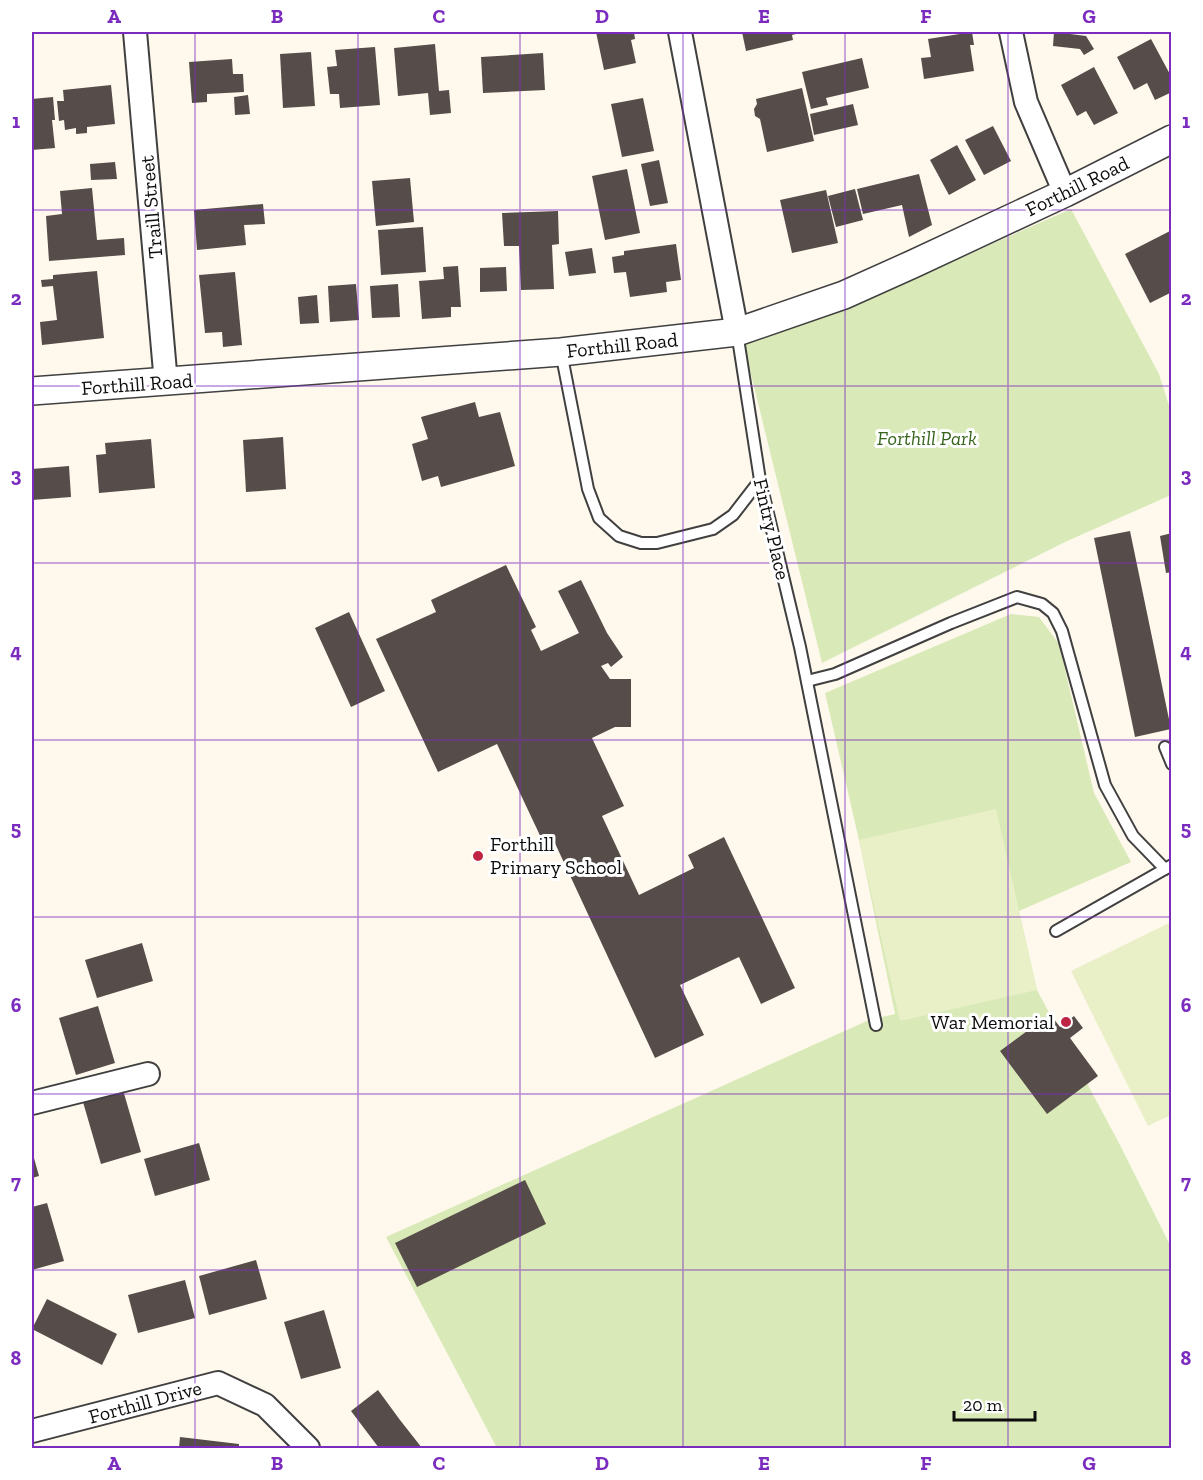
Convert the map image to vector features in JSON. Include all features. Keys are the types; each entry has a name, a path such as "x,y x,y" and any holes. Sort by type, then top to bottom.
{"street":[{"name":"Traill Street","path":"135,32 166,383"},
{"name":"Fintry Place","path":"680,32 737,332"},
{"path":"1011,32 1026,102 1065,193"},
{"name":"Forthill Road","path":"32,392 561,352 737,332 844,295 1065,193 1172,139"},
{"path":"32,1103 148,1074"},
{"name":"Forthill Drive","path":"32,1431 218,1383 265,1405 308,1449"}],"lane":[{"name":"Fintry Place","path":"737,332 760,480 807,681 876,1024"},
{"path":"561,352 588,489 599,518 619,536 640,543 657,543 713,529 733,515 760,480"},
{"path":"807,681 835,674 1017,597 1042,604 1053,613 1062,631 1105,785 1133,836 1168,867 1056,931"},
{"path":"1165,747 1172,764"}],"green space":[{"name":"Forthill Park","path":"1071,209 1159,374 1171,412 1171,495 1065,542 822,663 742,338 915,278"},
{"path":"1011,614 1039,617 1059,644 1094,793 1131,862 1019,911 1037,990 1120,1145 1171,1247 1171,1448 497,1448 386,1237 869,1020 895,1014 859,840 825,693"},
{"path":"996,809 1037,990 900,1021 859,840"},
{"path":"1171,922 1171,1115 1148,1126 1071,971"}],"building":[{"path":"596,32 634,32 635,39 631,40 636,63 604,70"},
{"path":"742,32 804,32 792,35 793,40 746,51"},
{"path":"972,32 974,45 970,45 974,71 924,79 921,58 931,57 928,39"},
{"path":"1054,32 1086,36 1094,49 1084,55 1080,49 1053,46"},
{"path":"1151,39 1172,78 1172,92 1155,100 1147,83 1134,90 1117,57"},
{"path":"435,44 439,91 449,90 451,113 430,115 428,93 398,96 394,48"},
{"path":"375,47 380,105 340,108 339,94 330,94 327,67 337,66 335,50"},
{"path":"311,52 315,106 283,108 280,54"},
{"path":"543,53 545,90 483,93 481,57"},
{"path":"862,58 869,88 826,98 828,105 811,109 802,72"},
{"path":"232,59 233,74 243,74 244,92 207,94 207,102 192,103 189,62"},
{"path":"1094,67 1118,113 1094,125 1086,111 1077,116 1061,85"},
{"path":"111,85 115,124 87,127 87,133 76,134 76,128 65,130 64,120 59,121 57,101 64,101 63,90"},
{"path":"802,88 814,141 767,152 760,119 755,116 756,99"},
{"path":"248,95 250,114 235,115 234,97"},
{"path":"53,97 55,120 52,120 55,148 32,150 32,99"},
{"path":"643,98 654,151 622,157 611,104"},
{"path":"853,104 858,125 814,135 810,114"},
{"path":"993,126 1011,161 984,175 965,140"},
{"path":"957,145 976,180 949,195 930,160"},
{"path":"659,160 668,203 650,206 641,164"},
{"path":"115,162 117,179 91,180 90,164"},
{"path":"627,169 640,233 605,240 592,176"},
{"path":"919,174 932,225 909,237 902,205 863,214 857,189"},
{"path":"410,178 414,222 376,226 372,181"},
{"path":"92,188 97,240 124,238 125,255 49,261 46,216 62,214 60,191"},
{"path":"855,189 863,220 836,227 828,196"},
{"path":"826,190 838,243 792,253 780,200"},
{"path":"263,204 265,224 244,225 246,245 197,250 194,210"},
{"path":"558,211 559,244 552,245 554,289 521,290 519,246 504,246 502,213"},
{"path":"423,227 426,272 381,275 378,230"},
{"path":"1172,230 1172,292 1150,303 1125,254"},
{"path":"676,244 681,280 666,282 667,292 630,297 626,272 614,273 612,257 624,255 624,251"},
{"path":"592,248 596,273 569,276 565,252"},
{"path":"458,266 461,307 451,307 451,317 422,319 419,281 444,279 443,267"},
{"path":"506,267 507,291 480,292 480,268"},
{"path":"97,271 104,338 42,345 40,322 57,320 53,286 42,287 41,280 53,279 53,275"},
{"path":"235,272 242,345 223,347 222,332 205,333 199,275"},
{"path":"356,284 359,320 330,322 328,286"},
{"path":"398,284 400,317 372,318 370,286"},
{"path":"317,295 319,323 300,324 298,297"},
{"path":"475,402 479,417 500,412 515,466 441,487 438,476 422,481 412,444 428,439 421,417"},
{"path":"283,437 286,489 246,492 243,440"},
{"path":"151,439 155,488 99,493 96,455 106,454 105,443"},
{"path":"69,466 71,497 32,500 32,469"},
{"path":"1130,531 1171,729 1135,737 1094,538"},
{"path":"1172,533 1172,572 1166,573 1160,536"},
{"path":"506,565 536,627 531,630 541,651 579,633 558,591 581,580 607,633 623,657 611,667 608,663 601,666 610,679 631,679 631,727 615,727 592,738 624,806 602,816 639,895 694,868 688,855 724,837 795,988 761,1004 739,957 680,985 704,1035 655,1058 553,839 544,844 497,744 438,772 376,639 436,612 431,600"},
{"path":"349,612 385,691 351,707 315,628"},
{"path":"142,943 153,981 97,998 85,960"},
{"path":"98,1006 115,1063 76,1075 59,1018"},
{"path":"1050,1014 1060,1027 1074,1016 1083,1028 1070,1038 1098,1076 1047,1114 1000,1051"},
{"path":"123,1090 141,1152 101,1164 83,1102"},
{"path":"199,1143 210,1180 155,1196 144,1159"},
{"path":"32,1151 39,1176 32,1178"},
{"path":"525,1180 546,1224 417,1287 395,1243"},
{"path":"47,1203 64,1261 32,1270 32,1207"},
{"path":"256,1260 267,1299 209,1315 199,1276"},
{"path":"185,1280 195,1318 138,1333 128,1295"},
{"path":"47,1299 117,1334 102,1365 32,1329"},
{"path":"324,1310 341,1368 301,1379 284,1322"},
{"path":"378,1390 422,1448 379,1448 351,1411"},
{"path":"180,1437 239,1444 239,1448 179,1448"}],"place":[{"name":"Forthill Primary School","path":"478,856"},
{"name":"War Memorial","path":"1066,1022"}]}
